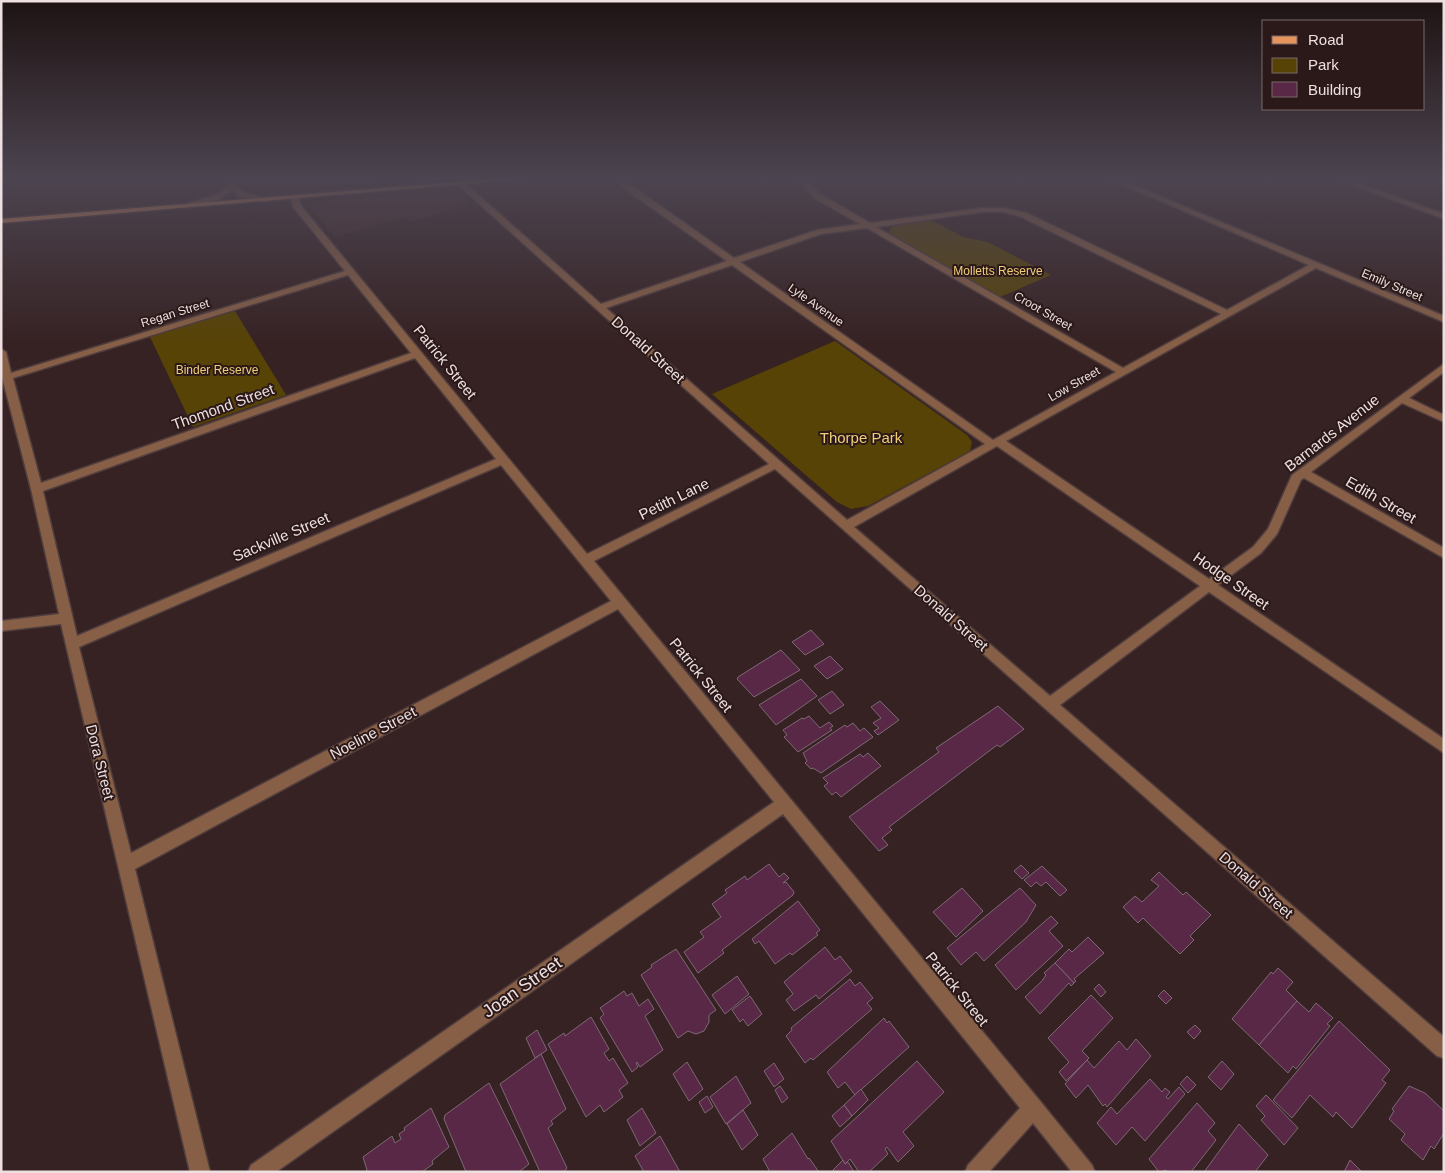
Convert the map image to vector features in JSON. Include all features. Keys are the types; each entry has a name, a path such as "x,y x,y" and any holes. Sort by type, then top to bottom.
{"street":[{"name":"Patrick Street","path":"318,233 1085,1172"},
{"name":"Donald Street","path":"514,233 1049,705 1444,1049"},
{"name":"Lyle Avenue","path":"691,233 997,444"},
{"path":"600,307 818,233"},
{"name":"Croot Street","path":"882,233 1122,371"},
{"path":"1058,233 1226,313"},
{"name":"Emily Street","path":"1239,233 1444,319"},
{"name":"Low Street","path":"846,526 997,444 1122,371 1315,265"},
{"name":"Regan Street","path":"7,377 351,272"},
{"name":"Dora Street","path":"1,352 37,489 72,644 200,1172"},
{"name":"Thomond Street","path":"37,489 418,354"},
{"name":"Barnards Avenue","path":"1049,705 1267,540 1273,531 1292,484 1302,472 1444,368"},
{"path":"1402,399 1444,419"},
{"name":"Hodge Street","path":"997,444 1209,585 1444,747"},
{"name":"Sackville Street","path":"72,644 503,460"},
{"name":"Petith Lane","path":"585,560 777,464"},
{"name":"Edith Street","path":"1302,472 1444,554"},
{"name":"Noeline Street","path":"125,865 621,602"},
{"path":"1,626 66,618"},
{"name":"Joan Street","path":"258,1172 785,804"},
{"path":"975,1172 1033,1108"}],"shaded area":[{"path":"331,233 350,233 335,237"}],"green space":[{"name":"Molletts Reserve","path":"889,233 955,233 963,237 988,242 1051,275 1000,297"},
{"name":"Binder Reserve","path":"235,311 286,395 193,427 150,337"},
{"name":"Thorpe Park","path":"835,341 967,435 972,442 970,451 868,506 851,509 837,502 712,394"}],"building":[{"path":"811,630 824,644 805,655 792,642"},
{"path":"781,650 800,670 754,697 737,679 738,677"},
{"path":"830,656 843,669 827,679 814,666"},
{"path":"801,679 817,696 776,725 759,705"},
{"path":"832,691 844,705 830,714 818,700"},
{"path":"880,701 899,720 878,735 874,731 879,728 873,723 881,718 871,707"},
{"path":"998,706 1024,729 1000,747 997,745 889,827 892,830 882,838 888,845 879,851 849,817 939,752 936,748"},
{"path":"809,716 820,728 829,722 833,726 830,728 832,730 798,752 784,737 787,735 783,730 802,718 804,719"},
{"path":"853,723 860,731 864,728 873,737 821,773 813,768 811,769 805,763 807,761 803,753 845,725 847,727"},
{"path":"868,753 881,766 841,797 836,792 832,795 824,786 828,783 823,778 860,754 863,757"},
{"path":"769,864 779,877 784,873 789,878 783,883 786,882 794,892 793,895 722,950 724,953 698,973 684,952 704,937 700,932 721,917 712,904 727,893 725,890 745,876 747,880"},
{"path":"1021,865 1029,873 1022,879 1014,871"},
{"path":"1042,866 1067,890 1060,896 1046,882 1041,886 1036,882 1031,887 1024,880"},
{"path":"1159,872 1183,895 1186,892 1211,915 1190,936 1194,940 1180,954 1143,918 1138,923 1123,907 1135,896 1142,902 1159,886 1151,880"},
{"path":"962,888 983,911 956,937 933,912"},
{"path":"1020,888 1036,905 1026,922 984,961 976,952 961,965 947,948"},
{"path":"798,901 820,930 816,933 818,935 792,955 790,953 775,964 759,941 755,944 752,939"},
{"path":"1051,916 1058,923 1049,931 1063,946 1016,990 995,965"},
{"path":"1088,937 1104,953 1074,979 1076,981 1074,983 1055,963 1069,949 1072,952"},
{"path":"825,947 835,960 840,956 852,971 819,999 816,995 794,1011 786,1000 793,994 784,982"},
{"path":"676,949 716,1010 709,1015 709,1022 704,1031 696,1034 688,1031 678,1038 641,975 652,967 651,965"},
{"path":"1055,963 1074,983 1071,986 1069,983 1040,1014 1025,997 1042,981 1046,975 1044,973"},
{"path":"1278,968 1293,982 1286,990 1297,1001 1259,1045 1232,1019 1271,972 1273,974"},
{"path":"737,976 749,994 725,1014 712,995"},
{"path":"850,979 855,986 860,982 873,998 867,1003 872,1009 813,1060 811,1058 805,1063 786,1036 792,1030 791,1028"},
{"path":"1099,984 1106,992 1101,997 1094,989"},
{"path":"1164,990 1172,998 1166,1004 1158,996"},
{"path":"624,991 627,996 632,993 639,1006 648,999 654,1009 645,1016 663,1050 640,1067 637,1062 638,1067 632,1072 600,1018 604,1014 600,1008"},
{"path":"1091,995 1113,1018 1082,1051 1089,1058 1066,1081 1059,1072 1069,1062 1048,1038"},
{"path":"750,996 762,1014 748,1026 743,1019 740,1022 732,1010"},
{"path":"1297,1001 1309,1012 1316,1003 1333,1018 1327,1024 1330,1026 1296,1069 1293,1066 1288,1073 1259,1045"},
{"path":"591,1017 609,1049 604,1053 609,1061 613,1058 628,1083 619,1090 623,1097 604,1112 600,1105 586,1117 548,1044 564,1033 565,1036"},
{"path":"884,1018 887,1023 889,1021 909,1047 855,1095 845,1082 838,1088 827,1072"},
{"path":"1339,1021 1390,1070 1382,1080 1386,1083 1352,1128 1336,1112 1333,1117 1310,1095 1292,1118 1273,1100"},
{"path":"1195,1025 1201,1031 1194,1039 1187,1032"},
{"path":"537,1030 547,1050 535,1058 526,1038"},
{"path":"1136,1039 1151,1056 1107,1107 1105,1104 1103,1106 1088,1085 1076,1098 1065,1084 1087,1060 1094,1068 1119,1041 1127,1050"},
{"path":"541,1054 566,1109 551,1121 553,1124 548,1128 567,1168 564,1172 540,1172 500,1084"},
{"path":"917,1061 944,1092 903,1132 914,1146 898,1162 887,1147 885,1149 888,1154 869,1172 859,1172 850,1159 845,1164 831,1141"},
{"path":"1222,1061 1234,1074 1221,1090 1208,1077"},
{"path":"687,1062 703,1089 689,1101 673,1074"},
{"path":"774,1063 784,1079 774,1087 764,1071"},
{"path":"736,1076 751,1103 726,1124 710,1097"},
{"path":"1187,1076 1196,1085 1188,1093 1180,1084"},
{"path":"1150,1079 1162,1092 1165,1088 1170,1092 1166,1097 1168,1099 1179,1087 1185,1094 1145,1141 1132,1127 1116,1145 1097,1123 1111,1107 1117,1114"},
{"path":"489,1083 529,1164 519,1172 466,1172 444,1119 445,1115"},
{"path":"780,1086 788,1098 782,1103 775,1090"},
{"path":"1409,1086 1425,1093 1444,1111 1444,1133 1434,1149 1431,1146 1423,1160 1401,1140 1405,1134 1389,1119 1394,1111 1392,1109"},
{"path":"861,1089 868,1100 852,1116 844,1105"},
{"path":"1266,1095 1298,1128 1284,1145 1261,1120 1265,1116 1256,1106"},
{"path":"707,1096 713,1107 705,1113 699,1102"},
{"path":"1197,1103 1215,1123 1208,1131 1216,1140 1191,1172 1168,1172 1166,1170 1159,1172 1149,1159"},
{"path":"844,1105 852,1116 840,1127 832,1116"},
{"path":"431,1108 449,1147 432,1161 433,1164 422,1172 365,1172 367,1170 363,1157 392,1136 395,1143 401,1139 399,1134 405,1130 404,1128"},
{"path":"642,1108 656,1133 640,1146 627,1120"},
{"path":"743,1110 758,1135 742,1150 727,1124"},
{"path":"1239,1124 1268,1155 1255,1172 1204,1172"},
{"path":"792,1133 808,1159 819,1172 770,1172 763,1159"},
{"path":"660,1136 680,1172 644,1172 635,1156"},
{"path":"843,1160 845,1164 848,1162 854,1172 834,1172 833,1170"},
{"path":"1350,1160 1362,1172 1344,1172"}]}
